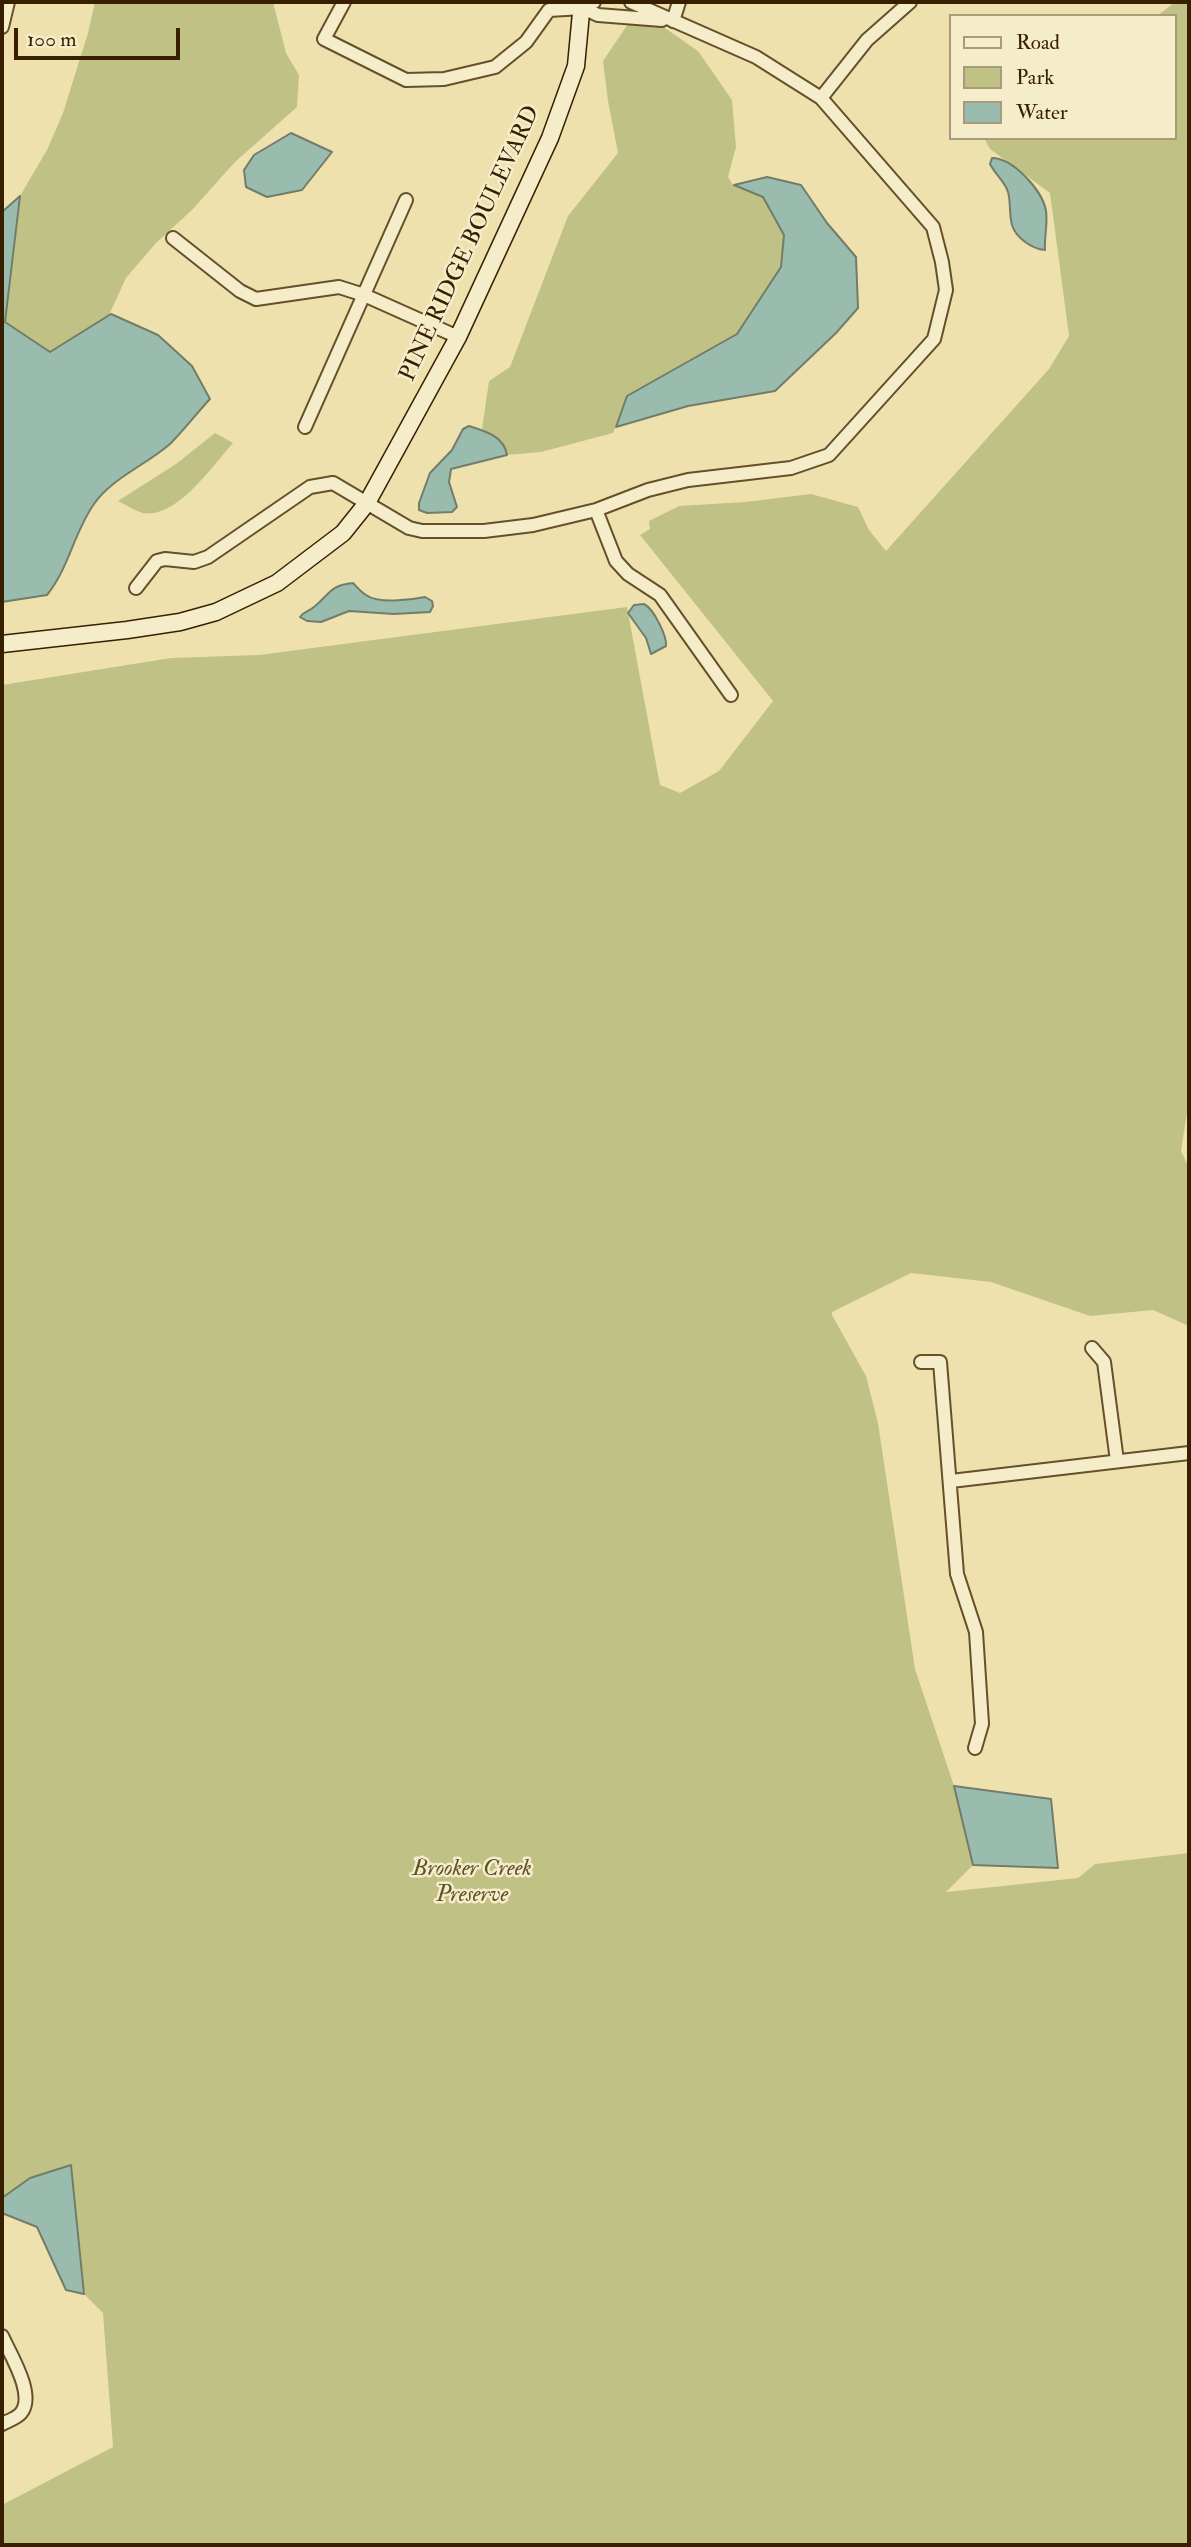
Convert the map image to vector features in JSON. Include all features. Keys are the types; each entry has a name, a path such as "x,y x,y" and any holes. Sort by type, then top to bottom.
{"street":[{"path":"2,27 8,2"},
{"path":"344,2 324,39 406,80 444,79 495,68 526,42 549,10 586,3 598,15 673,21"},
{"path":"136,589 157,561 165,559 194,562 208,557 310,487 333,483 409,528 422,531 484,531 533,526 596,510 648,490 688,480 791,468 829,455 934,339 946,290 933,227 821,98 756,57 631,2"},
{"path":"673,21 679,2"},
{"path":"821,98 867,40 910,2"},
{"name":"PINE RIDGE BOULEVARD","path":"2,644 140,628 180,622 216,612 277,583 343,533 367,503 458,337 550,138 576,66 586,3"},
{"path":"305,427 405,200"},
{"path":"173,238 240,291 256,299 339,287 364,295 458,337"},
{"path":"596,510 616,561 628,574 660,595 731,695"},
{"path":"1092,1348 1104,1362 1117,1461"},
{"path":"921,1362 940,1362 957,1574 976,1632 982,1724 975,1748"},
{"path":"951,1481 1189,1453"},
{"path":"2,2336 27,2393 20,2414 2,2424"}],"green space":[{"path":"95,2 273,2 286,53 299,75 297,107 235,162 192,210 156,243 126,278 109,315 50,352 5,322 20,196 47,150 63,113"},
{"name":"Brooker Creek Preserve","path":"1175,2 1189,2 1189,1100 1181,1151 1189,1168 1189,1326 1153,1310 1090,1316 991,1282 911,1273 832,1312 832,1315 866,1376 878,1423 915,1669 954,1786 973,1865 946,1892 1078,1878 1095,1864 1189,1853 1189,2545 2,2545 2,2505 113,2447 103,2313 84,2294 71,2167 20,2185 2,2198 2,685 171,658 259,655 627,607 660,785 680,793 719,771 773,701 640,535 650,529 649,521 679,506 811,494 858,507 869,530 886,551 1049,369 1069,336 1050,193 990,149 985,140 1177,140 1177,14 1160,14"},
{"path":"628,24 662,26 698,51 732,100 736,147 728,177 733,185 763,197 784,235 781,267 737,334 628,396 613,433 541,452 507,455 501,443 482,429 489,381 510,367 568,216 618,153 603,61"},
{"path":"215,433 233,443 193,489 169,508 156,513 143,513 118,501 176,464"}],"water":[{"path":"291,133 332,152 302,190 267,197 246,187 244,170 254,155"},
{"path":"992,158 1000,159 1018,169 1039,194 1046,211 1045,250 1025,242 1014,230 1008,192 990,164"},
{"path":"767,177 801,185 827,223 856,257 858,308 836,333 775,391 688,406 616,427 627,396 737,334 781,267 784,235 763,197 734,185"},
{"path":"20,196 5,322 50,352 111,314 158,335 192,366 210,399 170,444 101,495 81,526 61,573 47,595 2,602 2,212"},
{"path":"469,426 498,439 507,455 451,469 449,482 457,507 452,512 427,513 419,510 430,473 452,450 463,429"},
{"path":"353,583 371,598 395,600 425,597 432,601 433,606 430,612 394,614 349,611 321,622 307,621 300,617 335,588"},
{"path":"644,604 656,617 666,642 666,646 651,654 646,638 628,613 634,605"},
{"path":"954,1786 1051,1799 1058,1868 973,1865"},
{"path":"71,2165 84,2294 66,2290 37,2227 2,2213 2,2198 30,2178"}]}
